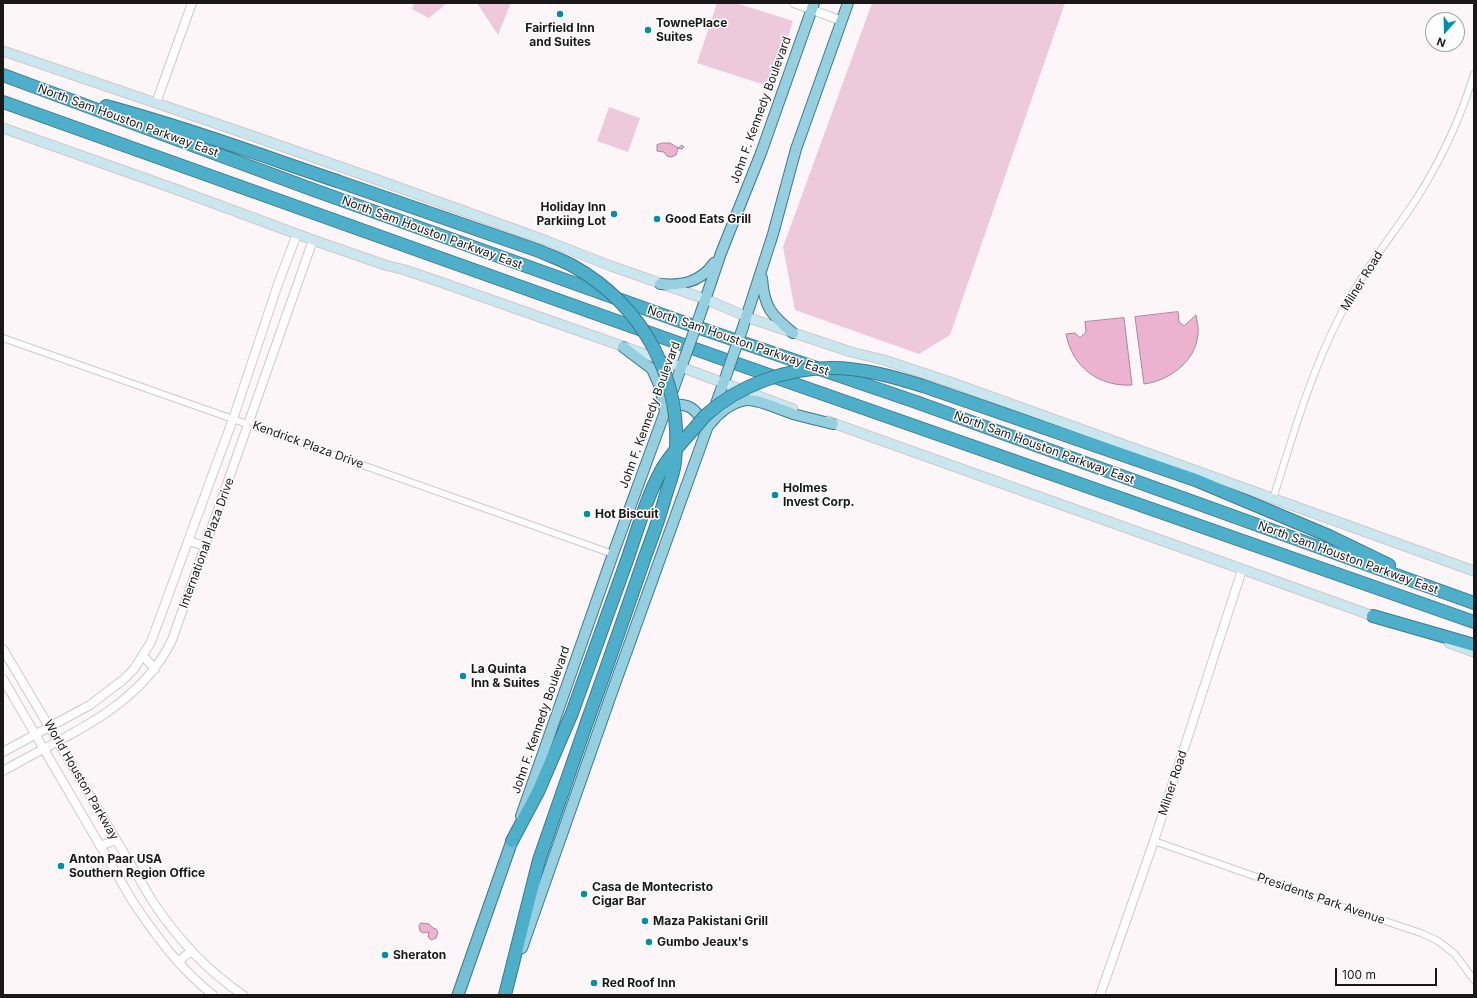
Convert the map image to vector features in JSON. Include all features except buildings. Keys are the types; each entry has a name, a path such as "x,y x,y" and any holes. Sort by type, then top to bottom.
{"highway":[{"name":"North Sam Houston Parkway East","path":"3,75 326,195 688,324 916,402 1474,602"},
{"path":"36,87 139,114 337,181 572,265 607,289 632,313 658,357 665,371 676,425 675,464 662,510 539,860 505,995"},
{"name":"North Sam Houston Parkway East","path":"3,102 709,354 1474,622"},
{"path":"512,841 538,792 572,713 655,485 669,458 706,416 738,392 754,384 788,374 831,368 869,372 898,378 923,386 1198,481 1329,536 1449,594"},
{"path":"1374,616 1474,645"},
{"name":"John F. Kennedy Boulevard","path":"458,995 512,841"}],"main road":[{"path":"505,995 606,708 747,317 761,274 796,149 848,3"},
{"name":"John F. Kennedy Boulevard","path":"512,841 721,253 761,152 813,6"},
{"name":"North Sam Houston Parkway East","path":"3,51 452,207 705,300 747,317 851,352 884,360 953,383 1474,570"},
{"path":"3,128 385,265 446,284 681,367 725,377 833,424 1474,652"},
{"path":"660,284 673,285 691,282 708,272 721,253"},
{"path":"761,274 766,304 776,319 793,333"},
{"path":"623,347 652,369 660,387 665,413"},
{"path":"706,428 713,419 724,410 736,403 746,400 759,402 796,415 833,424"},
{"path":"665,413 674,404 680,404 690,407 697,412 702,420 686,471 683,494"}],"street":[{"path":"156,103 192,3"},
{"path":"794,3 813,6 842,21"},
{"name":"Milner Road","path":"1273,499 1299,415 1323,352 1342,311 1417,197 1440,158 1474,74"},
{"name":"International Plaza Drive","path":"3,752 90,705 129,674 143,656 156,631 189,541 233,419 278,284 297,234"},
{"name":"International Plaza Drive","path":"3,771 44,750 113,708 137,689 165,656 206,546 313,240"},
{"name":"Kendrick Plaza Drive","path":"3,338 613,554"},
{"path":"189,541 206,546"},
{"name":"Milner Road","path":"1100,995 1154,841 1242,570"},
{"name":"World Houston Parkway","path":"3,649 59,741 153,902 167,923 191,951 218,977 243,995"},
{"path":"143,656 155,669"},
{"name":"World Houston Parkway","path":"3,679 100,846 146,921 178,962 213,995"},
{"path":"100,846 116,840"},
{"name":"Presidents Park Avenue","path":"1154,841 1421,933 1438,941 1454,954 1474,980"},
{"path":"178,962 191,951"}],"shaded area":[{"path":"414,3 447,3 429,18 412,9"},
{"path":"477,3 511,3 498,35"},
{"path":"717,3 736,3 793,21 771,87 697,63"},
{"path":"872,3 1065,3 950,335 919,354 795,310 783,247"},
{"path":"609,107 640,118 628,152 597,141"},
{"path":"670,143 678,148 676,155 671,157 667,156 664,152 657,151 657,145"},
{"path":"682,145 684,147 682,149 678,148"},
{"path":"1178,312 1179,322 1184,326 1196,315 1198,332 1196,344 1192,353 1179,368 1171,374 1162,379 1144,384 1135,317"},
{"path":"1124,318 1132,385 1109,383 1089,373 1074,356 1069,346 1066,334 1075,333 1080,338 1086,332 1085,322"},
{"path":"421,923 429,924 436,929 438,932 436,938 431,940 428,937 429,932 423,933 420,931 419,926"}],"place":[{"name":"Fairfield Inn and Suites","path":"560,14"},
{"name":"TownePlace Suites","path":"648,30"},
{"name":"Holiday Inn Parkiing Lot","path":"614,214"},
{"name":"Good Eats Grill","path":"657,219"},
{"name":"Holmes Invest Corp.","path":"775,495"},
{"name":"Hot Biscuit","path":"587,514"},
{"name":"La Quinta Inn & Suites","path":"463,676"},
{"name":"Anton Paar USA Southern Region Office","path":"61,866"},
{"name":"Casa de Montecristo Cigar Bar","path":"584,894"},
{"name":"Maza Pakistani Grill","path":"645,921"},
{"name":"Gumbo Jeaux's","path":"649,942"},
{"name":"Sheraton","path":"385,955"},
{"name":"Red Roof Inn","path":"594,983"}]}
